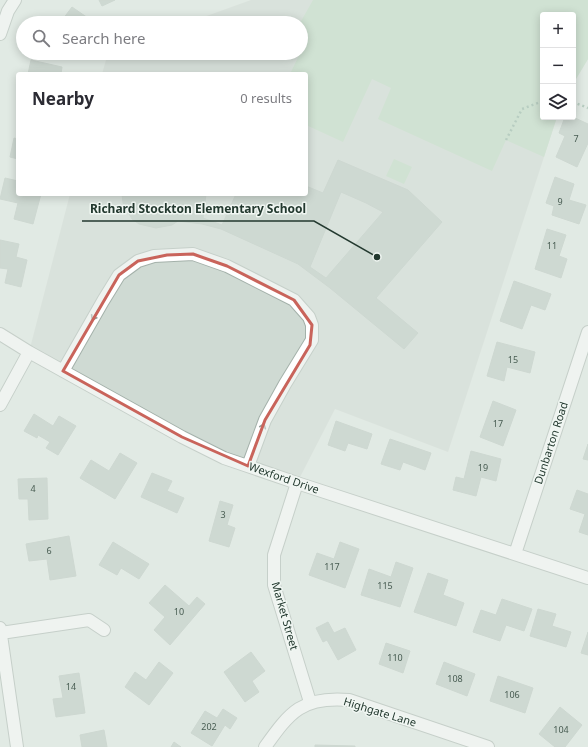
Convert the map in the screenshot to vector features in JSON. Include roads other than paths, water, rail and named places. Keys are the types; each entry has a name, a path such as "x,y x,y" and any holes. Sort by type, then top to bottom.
{"street":[{"path":"0,34 8,11 16,0"},
{"path":"63,371 119,275 138,261 154,256 193,254 228,266 294,300 303,309 312,325 313,333 310,345 285,384 265,420 248,466"},
{"name":"Dunbarton Road","path":"515,554 588,332"},
{"name":"Wexford Drive","path":"0,334 29,352 182,437 224,458 588,578"},
{"path":"0,405 29,352"},
{"name":"Market Street","path":"297,483 274,555 274,584 310,702"},
{"path":"17,747 0,630 89,620 104,630"},
{"name":"Highgate Lane","path":"265,747 287,718 296,710 310,702 332,699 349,700 488,747"}],"place":[{"name":"Richard Stockton Elementary School","path":"377,257"}]}
